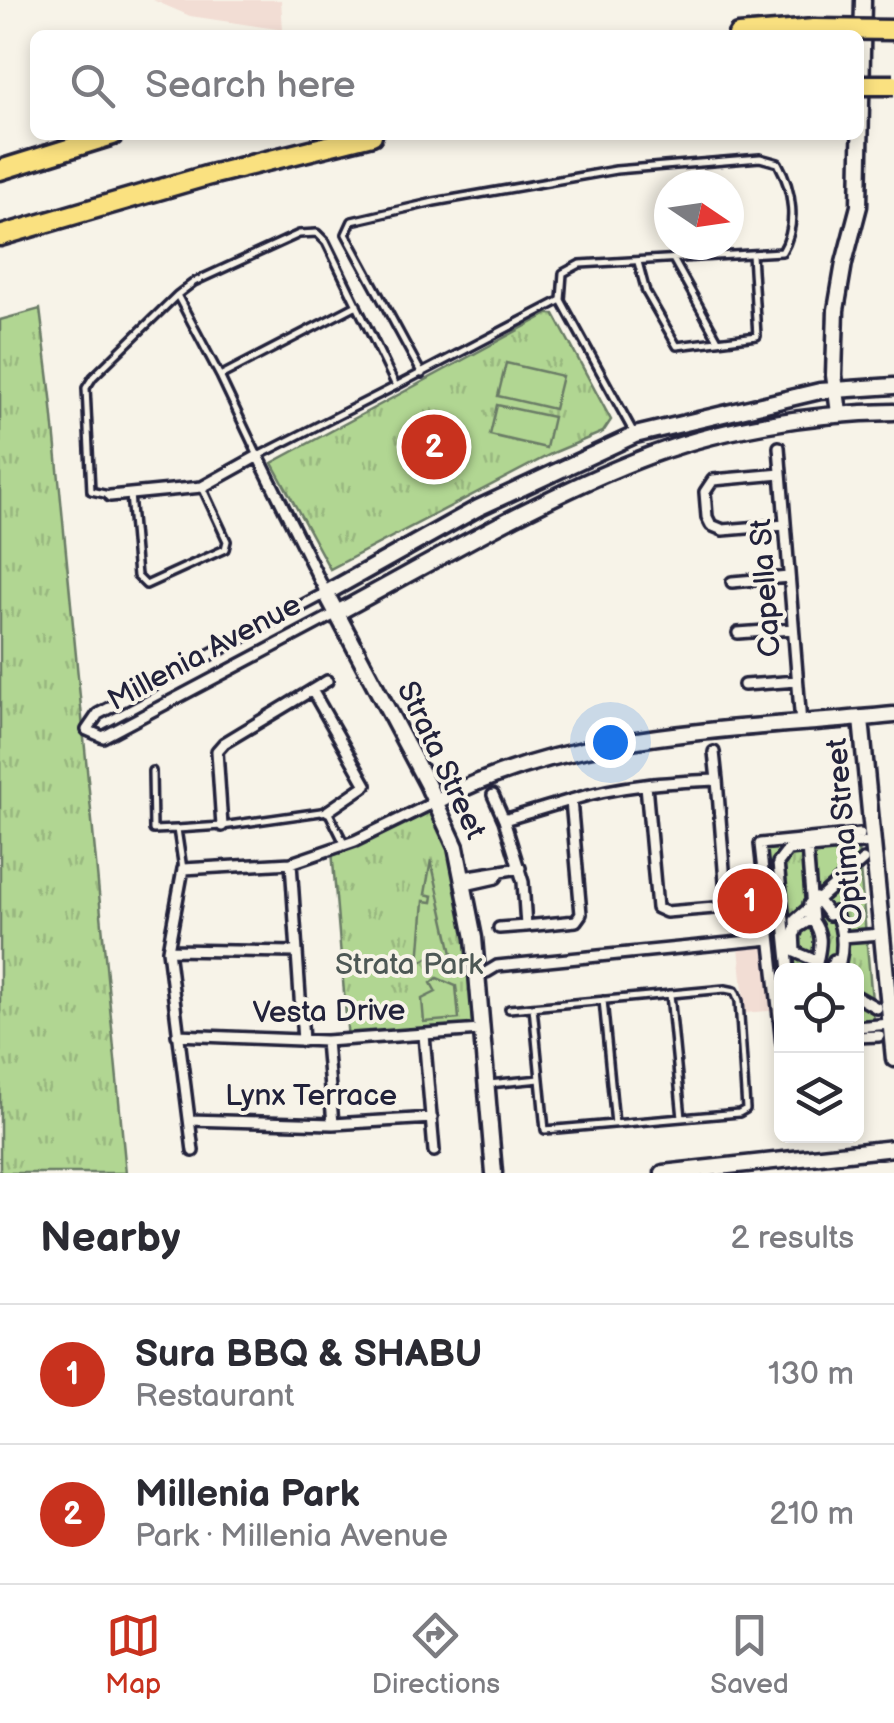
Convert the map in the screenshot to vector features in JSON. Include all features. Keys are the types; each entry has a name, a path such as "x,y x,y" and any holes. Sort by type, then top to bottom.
{"highway":[{"path":"801,30 894,30"},
{"path":"864,86 894,85"},
{"path":"0,170 96,140"},
{"path":"0,236 206,176 352,140"}],"street":[{"path":"862,30 863,0"},
{"path":"839,413 835,388 836,310 859,206 860,140"},
{"name":"Millenia Avenue","path":"894,386 835,388 635,435 478,508 98,714 87,730 103,737 541,503 644,457 754,428 839,413 894,412"},
{"path":"635,435 644,457"},
{"name":"Capella St","path":"780,447 800,724"},
{"path":"110,496 202,487 258,456"},
{"name":"Strata Street","path":"258,456 456,847 473,925 494,1173"},
{"path":"781,474 715,480 706,490 706,506 708,521 719,530 786,526"},
{"path":"732,582 789,577"},
{"path":"738,633 793,629"},
{"path":"744,685 797,681"},
{"path":"222,826 217,750 327,682"},
{"path":"312,690 366,784 328,811"},
{"path":"193,1151 168,950 183,869 290,863 344,845 530,762 628,740 894,715"},
{"name":"Optima Street","path":"861,719 866,838 887,933 885,1030 894,1059"},
{"path":"646,785 656,908 666,912 726,907 714,752"},
{"path":"504,820 608,789 717,780"},
{"path":"494,794 520,868 526,926"},
{"path":"499,928 576,921 581,914 570,800"},
{"path":"774,976 760,844 866,838"},
{"path":"806,844 822,949 817,963"},
{"path":"801,963 792,942 778,864 788,850 806,844"},
{"path":"789,963 795,920 863,860"},
{"path":"290,863 304,1042"},
{"path":"464,881 494,870 499,873 520,868"},
{"path":"813,904 829,916 836,914 842,937 840,962 833,963"},
{"path":"842,937 887,933"},
{"path":"487,972 496,966 792,942"},
{"path":"168,950 296,952"},
{"path":"864,1001 877,1008"},
{"path":"864,1028 885,1030"},
{"name":"Vesta Drive","path":"177,1035 304,1042 481,1030"},
{"path":"864,1036 885,1030"},
{"path":"424,1035 434,1150"},
{"path":"326,1041 333,1124"},
{"name":"Lynx Terrace","path":"190,1120 333,1124 432,1118"},
{"path":"663,1173 894,1148"}],"lane":[{"path":"422,374 346,234 352,221 434,202 616,170 760,158 778,163 788,180 792,234 782,252 744,255"},
{"path":"110,496 91,491 86,388 92,377 194,282 300,234 317,233 326,242 396,386"},
{"path":"638,262 646,292 676,346 757,336 752,254"},
{"path":"635,435 561,300 563,273 580,264 674,260 718,341"},
{"path":"177,295 258,456 561,300"},
{"path":"220,376 357,306"},
{"path":"130,494 137,576 146,584 226,549 227,541 202,487"},
{"path":"152,771 154,830 222,826 328,811 344,845"},
{"path":"177,828 183,869"},
{"path":"509,1008 725,989 735,992 739,1002 746,1109 740,1114 545,1130 533,1006"},
{"path":"670,994 682,1118"},
{"path":"603,1000 615,1124"},
{"path":"485,1084 540,1078"}],"shaded area":[{"path":"153,0 281,0 283,30 190,16"},
{"path":"766,877 774,963 774,1010 745,1013 733,880"}],"green space":[{"path":"40,309 126,1173 0,1173 0,320"},
{"path":"554,314 611,420 603,432 553,453 330,569 272,463"},
{"path":"506,363 562,376 554,409 498,396"},
{"path":"497,405 553,417 546,448 490,435"},
{"name":"Strata Park","path":"435,802 456,847 481,1030 348,1040 332,850"},
{"path":"857,836 875,1033 864,1034 864,963 774,963 764,850 768,845"},
{"path":"431,860 455,967 430,957 419,963 424,901 432,902 433,896 425,894"},
{"path":"437,978 456,986 459,1019 424,1022 422,999 436,992 431,983"}],"place":[{"name":"Millenia Park","path":"434,447"},
{"name":"Sura BBQ & SHABU","path":"750,901"}]}
